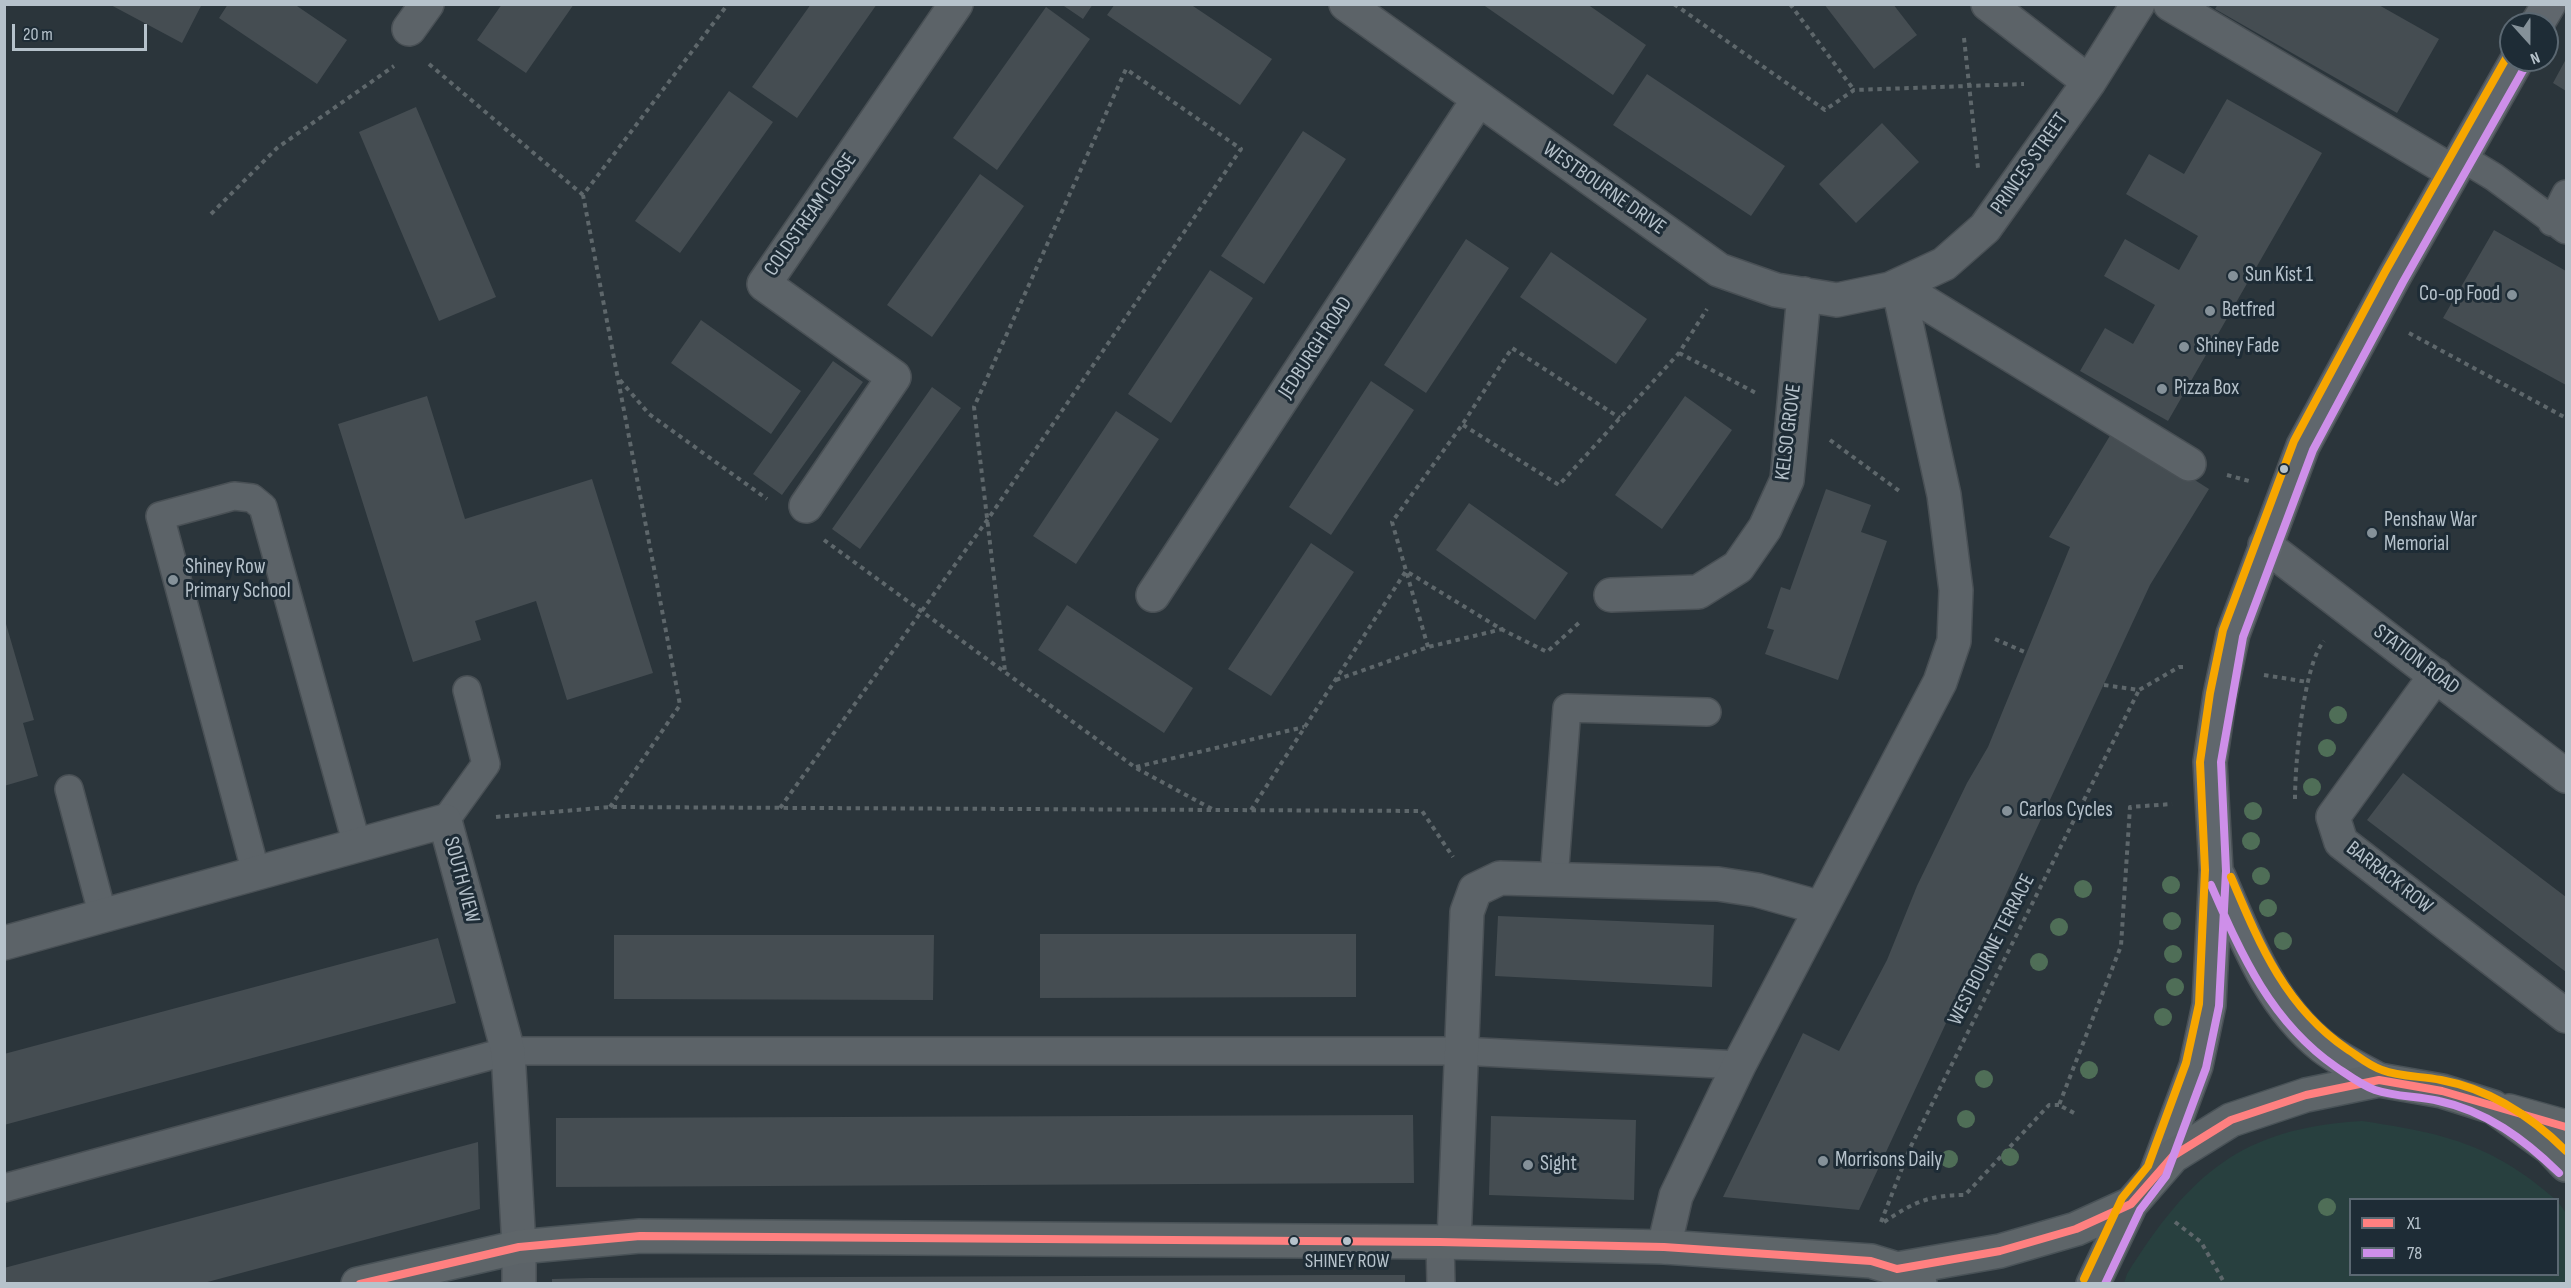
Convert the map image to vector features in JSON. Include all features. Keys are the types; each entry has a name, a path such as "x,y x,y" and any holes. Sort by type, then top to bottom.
{"main road":[{"path":"2157,1171 2196,1066 2209,1005 2216,870 2210,762 2232,634 2303,446 2457,164 2510,72"},
{"path":"2216,870 2259,969 2282,1004 2304,1031 2325,1049 2379,1080 2442,1091 2566,1127"},
{"path":"2093,1284 2131,1204 2157,1171 2173,1156 2231,1120 2306,1095 2379,1080"},
{"path":"2493,1107 2550,1148 2566,1165"},
{"path":"357,1284 519,1247 639,1236 1447,1242 1664,1247 1871,1262 1908,1276 2076,1229 2131,1204"}],"street":[{"name":"COLDSTREAM CLOSE","path":"806,506 894,377 764,284 956,4"},
{"name":"WESTBOURNE DRIVE","path":"1346,4 1719,270 1776,290 1837,300 1894,287"},
{"path":"1988,4 2089,82"},
{"name":"PRINCES STREET","path":"1894,287 1944,264 1985,228 2089,82 2138,4"},
{"path":"2170,4 2457,164"},
{"name":"JEDBURGH ROAD","path":"1153,595 1478,100"},
{"path":"1894,287 2189,464"},
{"path":"1664,1247 1676,1196 1739,1065 1940,682 1954,641 1956,590 1944,495 1894,287"},
{"name":"KELSO GROVE","path":"1611,595 1698,592 1738,567 1765,528 1786,480 1804,294"},
{"name":"STATION ROAD","path":"2265,545 2566,776"},
{"name":"BARRACK ROW","path":"2436,675 2333,817 2341,842 2566,1016"},
{"name":"SOUTH VIEW","path":"4,943 445,821 508,1051 519,1284"},
{"path":"1447,1242 1467,912 1475,890 1500,878 1718,884 1757,890 1821,908"}],"lane":[{"path":"2457,164 2494,177 2559,226 2566,195"},
{"path":"256,873 160,516 234,496 252,498 263,507 357,845"},
{"path":"445,821 486,764 467,690"},
{"path":"1554,879 1567,708 1707,712"},
{"path":"69,789 103,916"},
{"path":"4,1188 508,1051 1460,1051 1739,1065"},
{"path":"1441,1284 1447,1242"}],"path":[{"path":"583,195 728,4"},
{"path":"1674,4 1826,110 1854,90 2089,82"},
{"path":"1790,4 1854,90"},
{"path":"211,214 277,148 417,28 583,195 680,705 610,807"},
{"path":"1963,28 1985,228"},
{"path":"780,808 988,519 1240,149 1126,69 974,407 988,519 1005,671"},
{"path":"1462,425 1559,485 1679,353 1729,273"},
{"path":"2374,314 2566,418"},
{"path":"1428,647 1392,522 1462,425 1512,348 1620,418"},
{"path":"618,378 649,414 772,502"},
{"path":"2189,464 2285,492"},
{"path":"819,536 1136,768 1213,810"},
{"path":"1406,571 1501,629 1547,652 1611,595"},
{"path":"1251,810 1406,571"},
{"path":"2333,817 2295,813 2295,776 2308,682 2321,645 2351,611"},
{"path":"1336,680 1428,647 1507,627"},
{"path":"2104,685 2139,690 2180,667 2225,669"},
{"name":"WESTBOURNE TERRACE","path":"2059,1105 2049,1105 1965,1195 1937,1195 1913,1203 1879,1225 1910,1148 2139,690"},
{"path":"1136,768 1305,727"},
{"path":"2074,1113 2059,1105 2121,946 2130,807 2212,802"},
{"path":"445,821 610,807 1422,811 1475,890"},
{"path":"2175,1222 2201,1242 2225,1284"}],"green space":[{"path":"2362,1121 2442,1136 2488,1153 2510,1165 2554,1198 2349,1198 2349,1276 2559,1276 2559,1203 2566,1213 2566,1283 2124,1283 2127,1274 2150,1239 2197,1183 2223,1163 2251,1146 2283,1134 2320,1125"}],"building":[{"path":"109,4 202,4 182,43"},
{"path":"228,4 294,4 347,40 317,84 219,18"},
{"path":"502,4 574,4 526,73 477,40"},
{"path":"811,4 877,4 797,118 752,87"},
{"path":"1061,4 1093,4 1083,19"},
{"path":"1115,4 1190,4 1272,59 1240,105 1107,15"},
{"path":"1482,4 1587,4 1646,45 1613,95"},
{"path":"1824,4 1893,4 1917,35 1874,69"},
{"path":"2218,4 2377,4 2439,39 2397,113 2215,9"},
{"path":"1046,7 1090,39 997,170 953,138"},
{"path":"2566,59 2566,91 2553,83"},
{"path":"1647,74 1785,166 1751,216 1613,125"},
{"path":"729,91 773,122 680,253 635,221"},
{"path":"2227,99 2322,153 2168,421 2080,371 2105,328 2133,344 2155,305 2104,276 2125,239 2179,270 2198,236 2126,194 2149,154 2184,174"},
{"path":"416,107 496,297 439,321 359,132"},
{"path":"1882,123 1919,162 1856,223 1819,184"},
{"path":"1303,131 1346,159 1264,284 1221,256"},
{"path":"980,174 1024,206 932,337 887,305"},
{"name":"Co-op Food","path":"2494,230 2566,271 2566,385 2443,318"},
{"path":"1466,239 1509,268 1426,393 1384,365"},
{"path":"1551,252 1647,319 1616,364 1520,297"},
{"path":"1210,270 1253,298 1171,423 1128,394"},
{"path":"701,320 801,391 771,434 671,363"},
{"path":"833,361 863,382 782,495 753,474"},
{"path":"1371,381 1414,410 1331,535 1289,507"},
{"path":"932,387 961,408 860,549 832,529"},
{"path":"427,396 465,519 592,479 653,673 567,700 536,601 475,621 481,640 413,662 338,424"},
{"path":"1685,396 1732,430 1662,529 1615,495"},
{"path":"1116,411 1159,439 1076,564 1033,536"},
{"path":"2114,429 2209,489 2150,585 1859,1210 1723,1197 1803,1033 1839,1051 1887,960 1917,886 1967,783 1988,747 2070,547 2049,537"},
{"path":"1826,489 1871,505 1861,532 1887,541 1838,680 1765,654 1774,630 1767,628 1781,587 1790,590"},
{"path":"1469,503 1568,573 1535,620 1436,550"},
{"path":"1311,543 1354,572 1271,696 1228,669"},
{"path":"1067,605 1193,688 1164,733 1038,650"},
{"path":"4,617 34,720 23,723 38,776 4,786"},
{"path":"2403,773 2566,897 2566,972 2367,820"},
{"path":"1498,916 1714,925 1712,987 1495,976"},
{"path":"1040,934 1356,934 1356,997 1040,998"},
{"path":"614,935 934,935 933,1000 614,999"},
{"path":"438,938 456,1003 4,1125 4,1054"},
{"path":"1413,1115 1414,1183 556,1187 556,1118"},
{"path":"1491,1116 1636,1120 1634,1200 1489,1195"},
{"path":"478,1142 480,1209 200,1284 4,1284 4,1268"},
{"path":"1405,1275 1405,1284 552,1284 552,1279 589,1278"}],"transit line":[{"path":"2084,1279 2122,1198 2148,1166 2186,1063 2199,1004 2205,870 2200,762 2210,693 2223,630 2294,441 2385,272 2499,71"},
{"name":"78","path":"2105,1284 2140,1210 2166,1176 2206,1068 2219,1006 2226,871 2221,762 2243,637 2313,450 2403,282 2522,72"},
{"path":"2231,877 2252,926 2276,972 2290,994 2325,1032 2359,1058 2377,1068 2396,1074 2459,1084 2493,1097 2539,1127 2566,1151"},
{"name":"78","path":"2211,885 2234,937 2261,986 2293,1030 2313,1049 2336,1067 2375,1090 2439,1101 2488,1119 2518,1138 2559,1173"},
{"name":"X1","path":"360,1284 519,1247 640,1236 1440,1242 1664,1247 1871,1261 1897,1269 2000,1251 2076,1229 2131,1204 2173,1156 2231,1120 2306,1095 2379,1080 2442,1091 2566,1127"}],"place":[{"name":"Sun Kist 1","path":"2233,276"},
{"name":"Co-op Food","path":"2512,295"},
{"name":"Betfred","path":"2210,311"},
{"name":"Shiney Fade","path":"2184,347"},
{"name":"Pizza Box","path":"2162,389"},
{"name":"Penshaw War Memorial","path":"2372,533"},
{"name":"Shiney Row Primary School","path":"173,580"},
{"name":"Carlos Cycles","path":"2007,811"},
{"name":"Morrisons Daily","path":"1823,1161"},
{"name":"Sight","path":"1528,1165"},
{"name":"SHINEY ROW","path":"1347,1241"}]}
